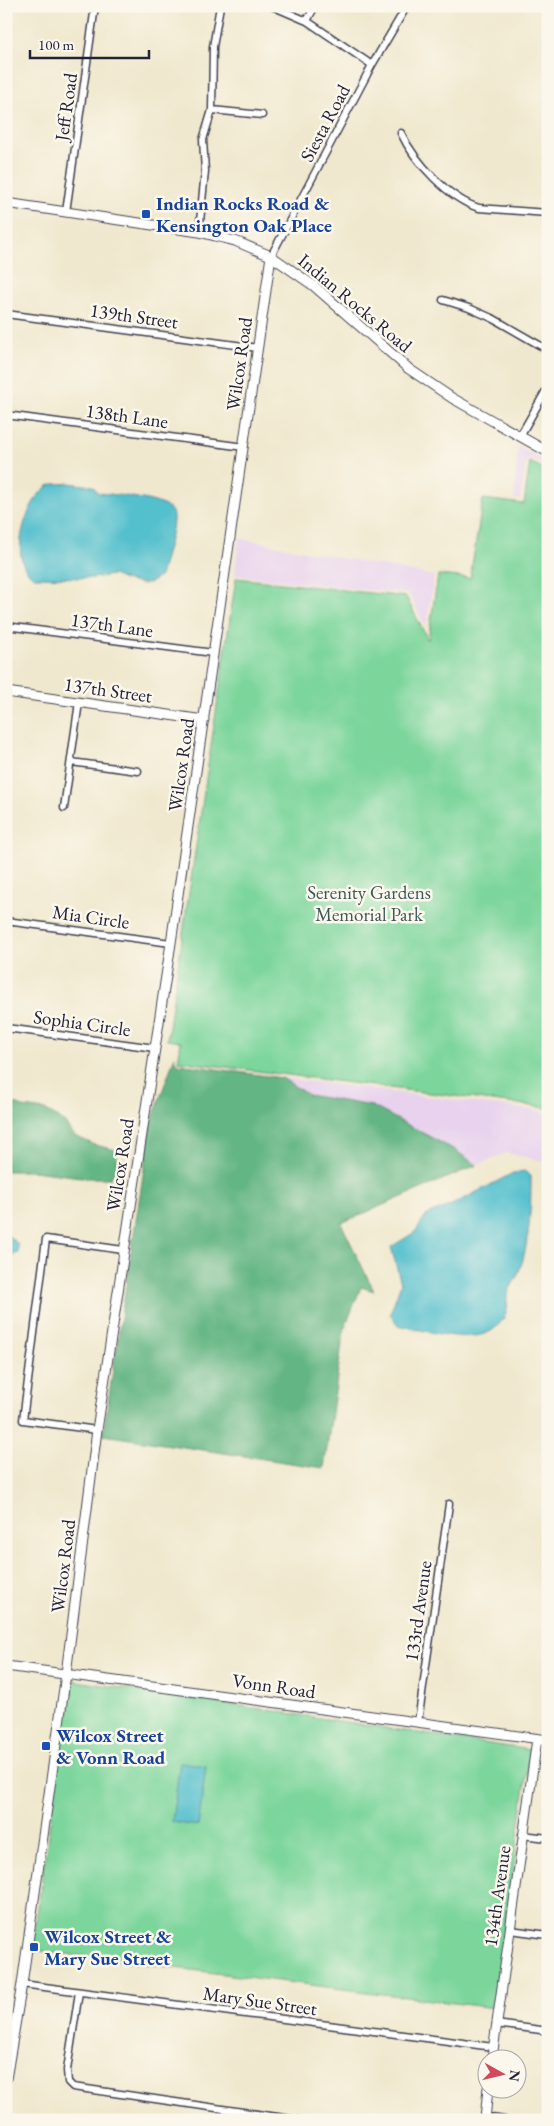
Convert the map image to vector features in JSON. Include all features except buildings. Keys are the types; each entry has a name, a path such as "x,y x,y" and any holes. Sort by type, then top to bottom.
{"street":[{"name":"Jeff Road","path":"66,212 95,6"},
{"path":"199,232 205,171 203,140 212,110 214,47 220,6"},
{"path":"272,6 307,21 372,65"},
{"path":"307,21 315,6"},
{"name":"Siesta Road","path":"271,256 372,65 408,6"},
{"path":"212,110 262,115"},
{"path":"401,133 409,150 432,177 468,205 479,208 548,213"},
{"name":"Indian Rocks Road","path":"6,203 199,232 235,241 271,256 314,286 409,369 452,398 548,452"},
{"name":"Wilcox Road","path":"6,2080 22,1984 66,1674 96,1430 171,943 271,256"},
{"path":"443,300 469,308 494,319 548,350"},
{"name":"139th Street","path":"6,314 258,348"},
{"path":"520,436 548,386"},
{"name":"138th Lane","path":"6,415 244,447"},
{"name":"137th Lane","path":"6,626 213,653"},
{"name":"137th Street","path":"6,692 204,720"},
{"path":"64,808 80,702"},
{"path":"71,762 138,771"},
{"name":"Mia Circle","path":"6,921 171,943"},
{"name":"Sophia Circle","path":"6,1028 154,1048"},
{"path":"96,1430 23,1420 46,1239 123,1250"},
{"name":"133rd Avenue","path":"418,1722 449,1504"},
{"name":"Vonn Road","path":"6,1666 548,1740"},
{"name":"134th Avenue","path":"493,2047 537,1739"},
{"path":"522,1835 548,1838"},
{"path":"510,1930 548,1935"},
{"name":"Mary Sue Street","path":"22,1984 493,2047"},
{"path":"78,1992 67,2070 68,2082 73,2087 298,2120"},
{"path":"496,2024 548,2032"},
{"path":"487,2098 485,2118 504,2120"}],"shaded area":[{"path":"518,447 548,462 548,467 532,459 526,462 520,500 514,499"},
{"path":"239,538 434,576 426,628 410,596 407,594 235,575"},
{"path":"282,1078 548,1112 548,1162 506,1153 477,1165 453,1149 372,1106 308,1095"}],"green space":[{"name":"Serenity Gardens Memorial Park","path":"530,462 548,471 548,1108 178,1061 181,1042 167,1040 236,578 406,597 428,640 438,575 470,578 483,499 524,504"},
{"path":"175,1056 174,1060 178,1064 282,1078 308,1095 372,1106 453,1149 477,1165 341,1223 374,1291 361,1287 344,1330 324,1468 103,1435 151,1123"},
{"path":"6,1100 23,1107 45,1110 63,1121 75,1136 95,1145 116,1150 118,1164 111,1178 89,1178 33,1171 6,1171"},
{"path":"70,1680 530,1750 494,2008 32,1950"}],"water":[{"path":"69,483 93,486 98,493 138,498 168,507 172,512 173,525 160,576 150,583 142,584 124,580 113,575 93,578 35,577 26,569 21,558 20,545 27,515 34,502 50,485"},
{"path":"524,1171 531,1176 527,1239 522,1263 507,1295 507,1310 501,1322 491,1331 482,1335 471,1336 446,1335 398,1325 390,1314 401,1283 391,1247 415,1232 427,1215 454,1204 513,1173"},
{"path":"6,1234 18,1244 18,1253 6,1259"},
{"path":"180,1762 206,1766 198,1826 172,1822"}],"place":[{"name":"Indian Rocks Road & Kensington Oak Place","path":"146,214"},
{"name":"Wilcox Street & Vonn Road","path":"46,1746"},
{"name":"Wilcox Street & Mary Sue Street","path":"34,1947"}]}
